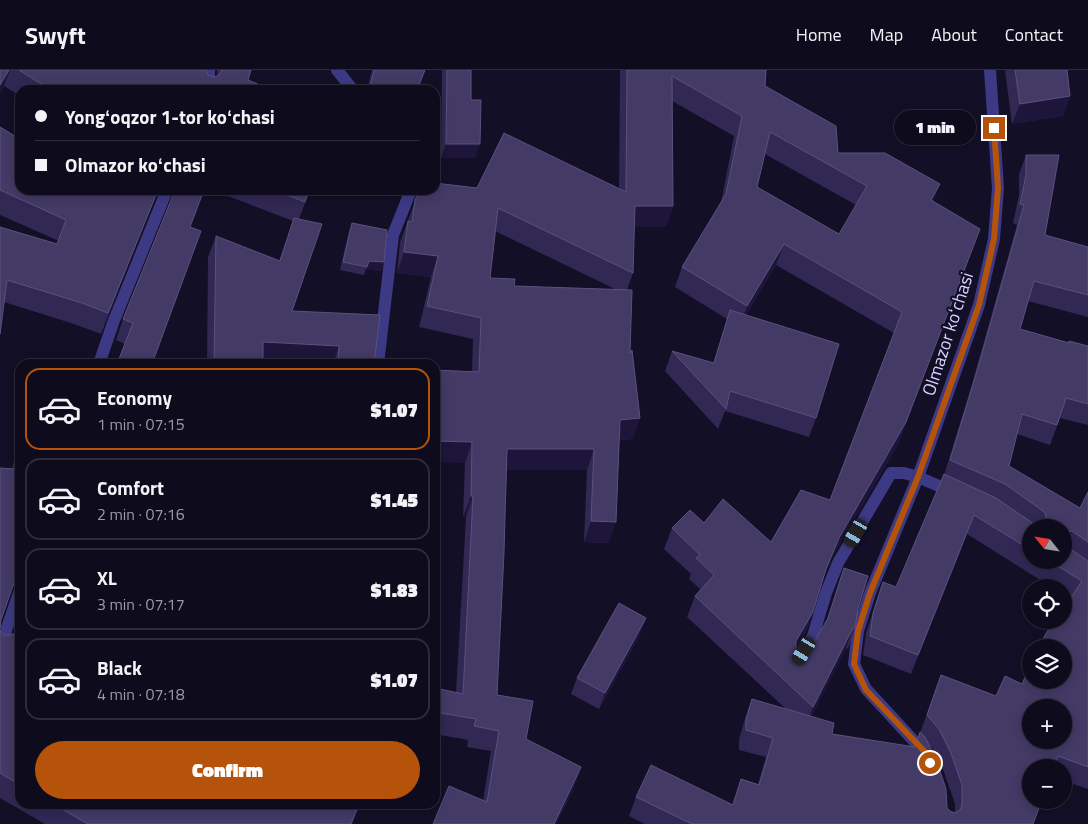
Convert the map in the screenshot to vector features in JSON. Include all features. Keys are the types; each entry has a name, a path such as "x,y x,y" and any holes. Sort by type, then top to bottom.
{"street":[{"path":"208,70 208,85"},
{"path":"338,70 349,85"},
{"name":"Olmazor koʻchasi","path":"932,767 925,752 866,690 854,664 858,631 870,593 918,477 979,305 994,239 998,188 990,70"},
{"path":"101,359 113,323 165,195"},
{"path":"379,359 393,235 409,195"},
{"path":"796,665 813,636 826,593 838,563 892,472 918,477 968,499"},
{"path":"14,649 1,646 15,605"}],"building":[{"path":"0,70 9,70 0,85"},
{"path":"19,70 206,70 208,75 215,77 222,70 251,70 248,80 260,85 43,85"},
{"path":"374,70 425,70 419,85 370,85"},
{"path":"447,70 471,70 471,100 481,100 480,144 446,144"},
{"path":"627,70 766,70 765,86 836,126 838,153 885,153 940,184 931,200 980,229 906,422 839,538 826,569 813,612 796,641 796,648 800,651 807,651 811,648 828,618 844,568 868,576 858,608 855,628 853,628 813,707 695,596 714,575 696,558 700,555 672,528 690,510 704,523 723,499 771,542 801,490 830,500 902,312 784,244 747,306 682,267 726,194 742,116 672,76 673,206 635,206 633,273 498,208 490,278 515,279 514,286 632,290 630,353 632,350 640,418 620,420 616,522 591,521 594,449 507,449 497,695 533,701 526,739 581,767 554,824 433,824 449,786 487,802 499,731 474,726 476,719 440,713 440,689 463,694 473,496 471,496 472,442 440,441 440,370 479,372 481,318 427,306 438,256 404,252 408,221 412,222 417,195 440,195 440,184 477,188 504,133 626,192","holes":["770,132 867,186 839,234 757,187"]},
{"path":"1015,70 1067,70 1070,96 1020,104"},
{"path":"0,127 15,136 15,195 156,195 108,313 7,280 0,334 0,227 57,244 66,220 0,190"},
{"path":"1026,155 1059,155 1045,235 1088,247 1088,295 1034,281 1020,329 1069,343 1069,341 1088,346 1088,404 1066,398 1057,425 1022,414 1009,466 1080,508 1088,492 1088,542 1072,531 1072,519 1046,519 1043,511 1005,484 950,460 1024,205 1020,204 1026,175"},
{"path":"173,195 202,195 190,227 201,231 154,359 119,359 133,323 123,319"},
{"path":"287,195 307,195 305,202"},
{"path":"294,218 322,224 292,311 380,315 375,359 338,359 339,346 263,342 263,359 214,359 216,236 280,261"},
{"path":"352,223 387,230 384,262 369,261 367,267 343,262"},
{"path":"730,310 839,344 816,418 730,391 726,409 672,351 714,363"},
{"path":"0,468 15,469 15,580 0,628"},
{"path":"944,474 996,498 1027,519 1022,519 1022,544 974,515 918,655 870,636 873,613 883,582 896,587"},
{"path":"1072,550 1088,561 1088,767 1072,761 1072,759 1058,756 1057,759 1022,759 1022,809 1039,809 1033,824 692,824 636,797 651,765 733,805 741,779 759,785 773,738 746,730 746,719 752,699 834,723 832,734 915,747 920,732 925,737 936,759 946,789 947,808 954,813 959,811 962,804 962,785 951,753 939,729 927,715 941,675 996,696 1005,676 1022,684 1022,689 1072,689 1072,639 1043,639 1049,629 1072,629 1072,596 1082,581 1063,569 1072,569"},
{"path":"619,603 646,618 605,693 577,678"},
{"path":"0,630 4,635 15,635 15,782 0,773"},
{"path":"62,809 357,809 351,824 88,824"}],"route":[{"path":"930,763 925,752 866,690 854,664 858,631 870,593 918,477 979,305 994,239 998,188 994,128"}]}
